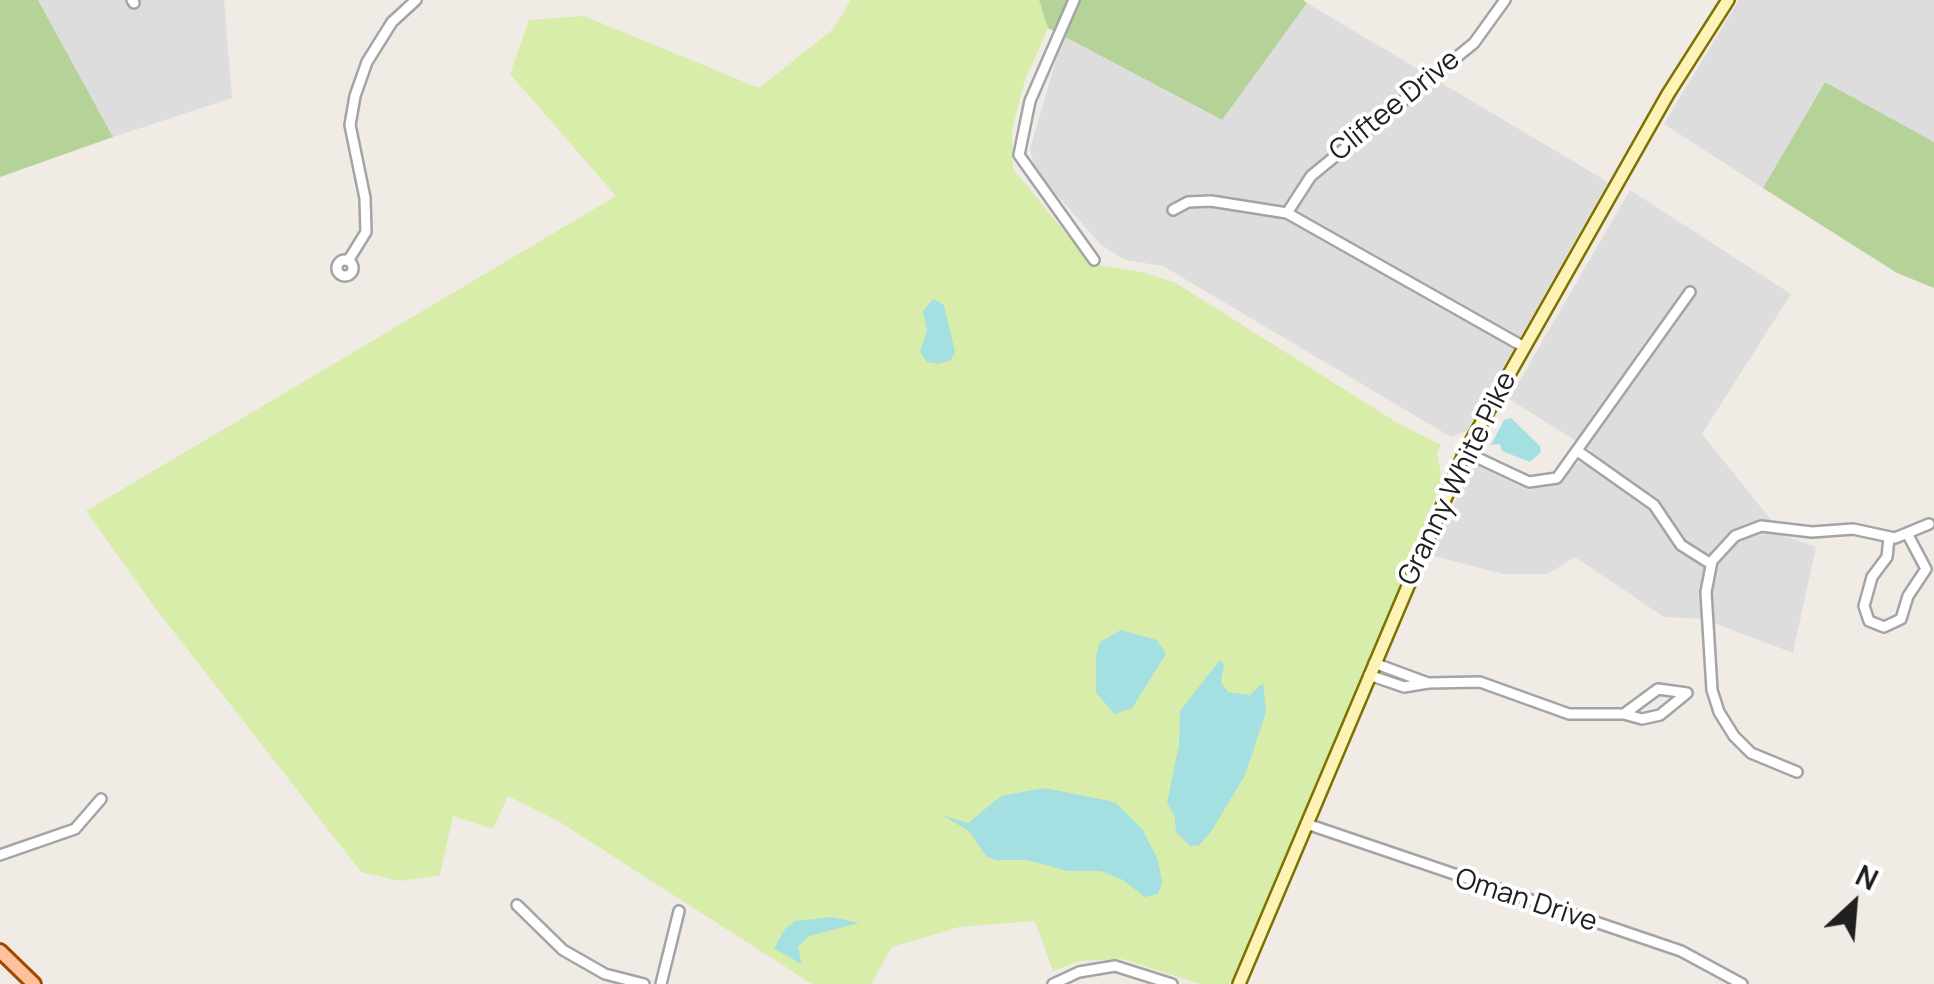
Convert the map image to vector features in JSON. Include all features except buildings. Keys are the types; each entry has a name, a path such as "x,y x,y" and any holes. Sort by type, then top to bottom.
{"main road":[{"name":"Granny White Pike","path":"1240,984 1465,452 1668,94 1728,0"},
{"path":"0,951 34,984"}],"street":[{"path":"348,261 366,232 365,198 350,124 355,96 367,62 392,22 416,0"},
{"path":"1074,0 1030,101 1020,155 1094,260"},
{"name":"Cliftee Drive","path":"1287,213 1310,176 1474,43 1506,0"},
{"path":"1173,210 1188,202 1211,201 1287,213 1524,347"},
{"path":"1465,452 1539,484 1557,478 1690,292"},
{"path":"1579,452 1654,505 1681,545 1711,564"},
{"path":"1797,772 1762,760 1738,742 1721,718 1712,690 1706,592 1711,564 1730,539 1761,526 1812,532 1853,529 1889,538 1908,536 1929,524"},
{"path":"1889,538 1888,557 1872,577 1864,606 1870,620 1884,627 1901,619 1908,596 1926,568 1908,536"},
{"path":"1372,669 1428,682 1480,682 1574,715 1656,718 1687,693"},
{"path":"1624,714 1653,690 1712,690"},
{"path":"0,855 75,829 100,799"},
{"name":"Oman Drive","path":"1307,824 1682,951 1742,984"},
{"path":"517,905 563,950 604,974 644,984"},
{"path":"661,984 679,910"},
{"path":"1053,984 1079,972 1115,966 1172,984"}],"shaded area":[{"path":"38,0 224,0 232,98 113,137"},
{"path":"1739,0 1934,0 1934,142 1825,82 1763,188 1664,124"},
{"path":"1307,3 1608,182 1467,431 1451,437 1163,266 1125,260 1101,245 1035,170 1030,149 1063,36 1221,120"},
{"path":"1630,190 1791,294 1702,434 1784,536 1816,547 1793,653 1703,619 1664,617 1575,557 1548,574 1503,574 1430,555 1473,464 1528,490 1554,484 1592,451 1509,399"}],"green space":[{"path":"0,0 38,0 113,137 0,177"},
{"path":"851,0 1039,0 1048,28 1025,80 1012,130 1013,169 1079,249 1097,265 1142,272 1176,283 1396,422 1441,445 1437,454 1442,479 1383,632 1239,972 1229,984 1201,984 1122,959 1080,961 1053,971 1035,921 959,927 892,947 871,984 812,984 558,821 508,796 493,829 453,816 440,875 400,881 361,872 156,609 86,511 616,196 510,74 529,20 584,16 759,88 832,30"},
{"path":"1039,0 1307,3 1222,120 1048,28"},
{"path":"1825,82 1934,142 1934,288 1897,273 1763,188"}],"water":[{"path":"933,299 944,305 955,352 951,360 938,364 927,362 920,352 927,331 923,311"},
{"path":"1511,418 1540,446 1541,452 1530,462 1502,451 1500,444 1491,445 1504,420"},
{"path":"1121,630 1157,640 1166,654 1132,708 1114,714 1096,692 1096,655 1100,642"},
{"path":"1220,660 1224,664 1221,682 1228,692 1250,695 1263,683 1266,712 1245,775 1211,832 1199,845 1190,846 1176,832 1175,817 1167,803 1179,745 1180,711"},
{"path":"1044,788 1115,802 1142,829 1158,860 1162,883 1158,894 1145,897 1123,880 1101,871 1068,871 1027,860 996,860 986,856 969,831 942,815 968,823 1001,796"},
{"path":"832,917 859,923 809,936 798,947 802,965 774,948 785,929 796,921"}]}
